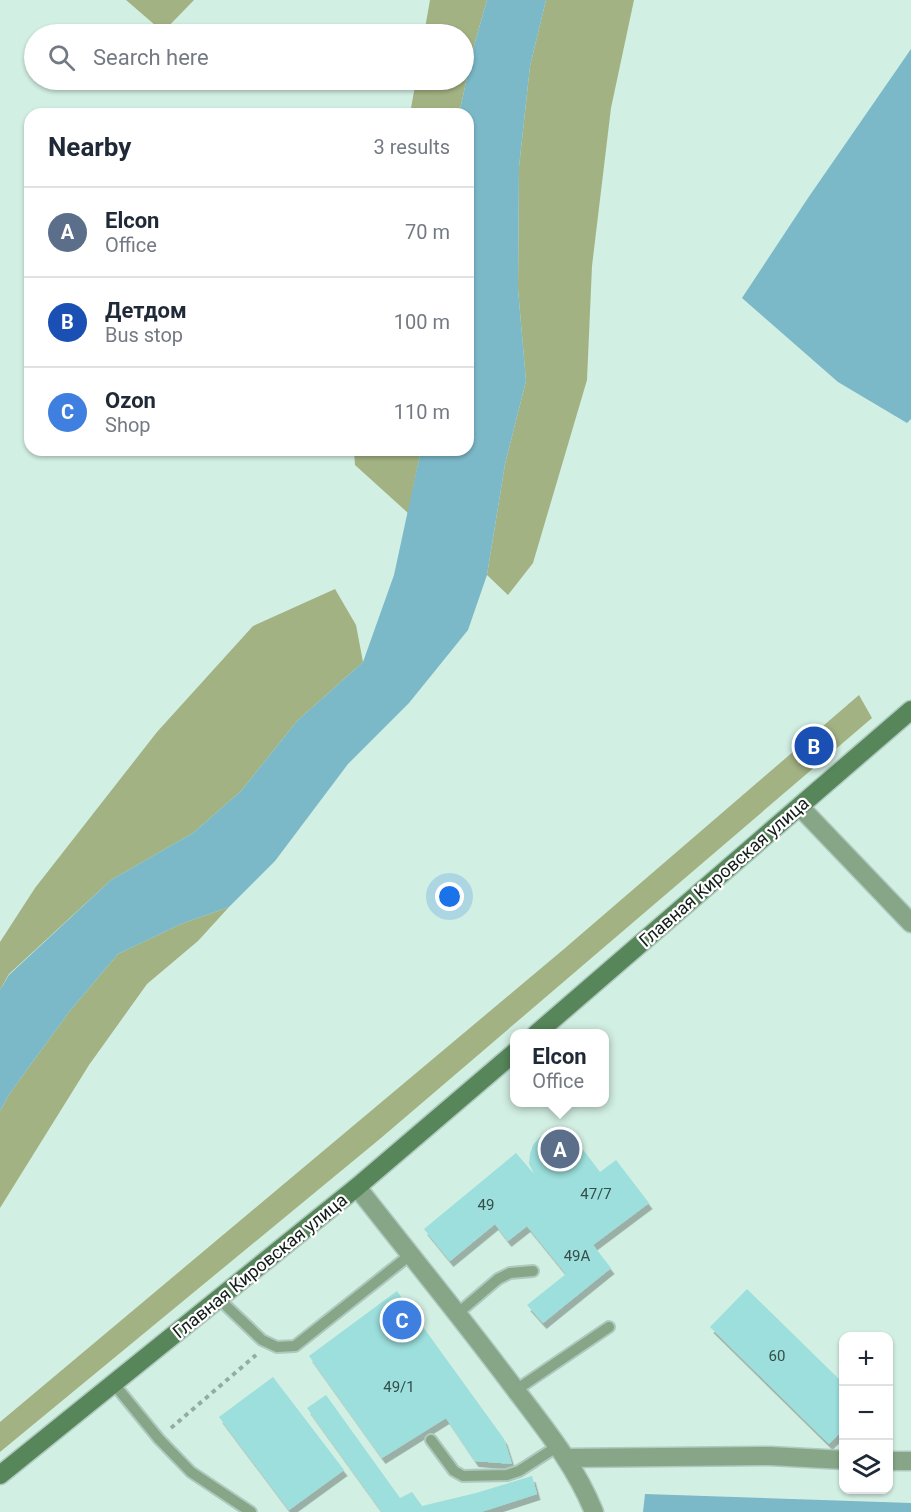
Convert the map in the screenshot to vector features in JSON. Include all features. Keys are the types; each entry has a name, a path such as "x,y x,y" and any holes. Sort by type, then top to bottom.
{"main road":[{"name":"Главная Кировская улица","path":"542,1029 911,710"},
{"name":"Главная Кировская улица","path":"0,1475 357,1187 510,1056"}],"street":[{"path":"800,807 911,923"},
{"path":"357,1187 562,1452 585,1490 594,1512"},
{"path":"562,1452 770,1456 839,1460"},
{"path":"893,1461 911,1461"}],"lane":[{"path":"219,1299 262,1340 277,1347 295,1346 410,1255"},
{"path":"457,1314 498,1279 510,1273 533,1271"},
{"path":"516,1390 609,1327"},
{"path":"114,1383 159,1439 191,1472 251,1512"},
{"path":"431,1440 454,1472 463,1476 507,1475 562,1452"}],"path":[{"path":"159,1439 269,1344"}],"green space":[{"path":"126,0 194,0 171,24 154,24"},
{"path":"430,0 487,0 474,46 474,24 426,24"},
{"path":"546,0 634,0 611,108 592,266 587,380 533,563 508,595 487,575 505,464 526,381 518,289 519,167 530,66"},
{"path":"414,90 464,90 460,108 411,108"},
{"path":"354,456 420,456 408,513 355,465"},
{"path":"335,589 356,625 363,662 297,721 241,791 193,833 111,880 9,974 0,990 0,942 35,888 157,732 253,626"},
{"path":"859,695 872,718 381,1138 0,1452 0,1422 564,949"},
{"path":"229,907 198,941 147,984 89,1065 0,1208 0,1111 10,1093 69,1012 118,954 181,924"}],"water":[{"path":"487,0 546,0 530,66 519,167 518,289 526,381 505,464 487,575 468,630 409,703 348,764 275,861 229,907 181,924 118,954 69,1012 10,1093 0,1111 0,990 9,975 111,880 193,833 241,791 297,721 363,662 394,575 420,456 474,456 474,108 460,108 464,90 474,90 474,46"},
{"path":"911,49 911,419 907,423 838,382 742,298"},
{"path":"645,1494 911,1503 911,1512 643,1512"}],"building":[{"path":"550,1133 562,1134 578,1143 600,1172 616,1160 649,1203 593,1245 611,1268 543,1323 527,1305 566,1274 527,1226 508,1241 495,1224 450,1261 424,1229 516,1153 535,1175 529,1164 533,1145 540,1137"},
{"path":"747,1289 839,1379 839,1434 829,1444 710,1327"},
{"path":"397,1291 504,1439 512,1464 475,1461 446,1418 382,1458 309,1356"},
{"path":"273,1377 344,1470 289,1510 219,1417"},
{"path":"326,1395 400,1498 412,1492 422,1506 532,1476 537,1494 481,1512 382,1512 307,1408"}],"place":[{"name":"Детдом","path":"814,746"},
{"name":"Elcon","path":"560,1149"},
{"name":"Ozon","path":"402,1320"}]}
